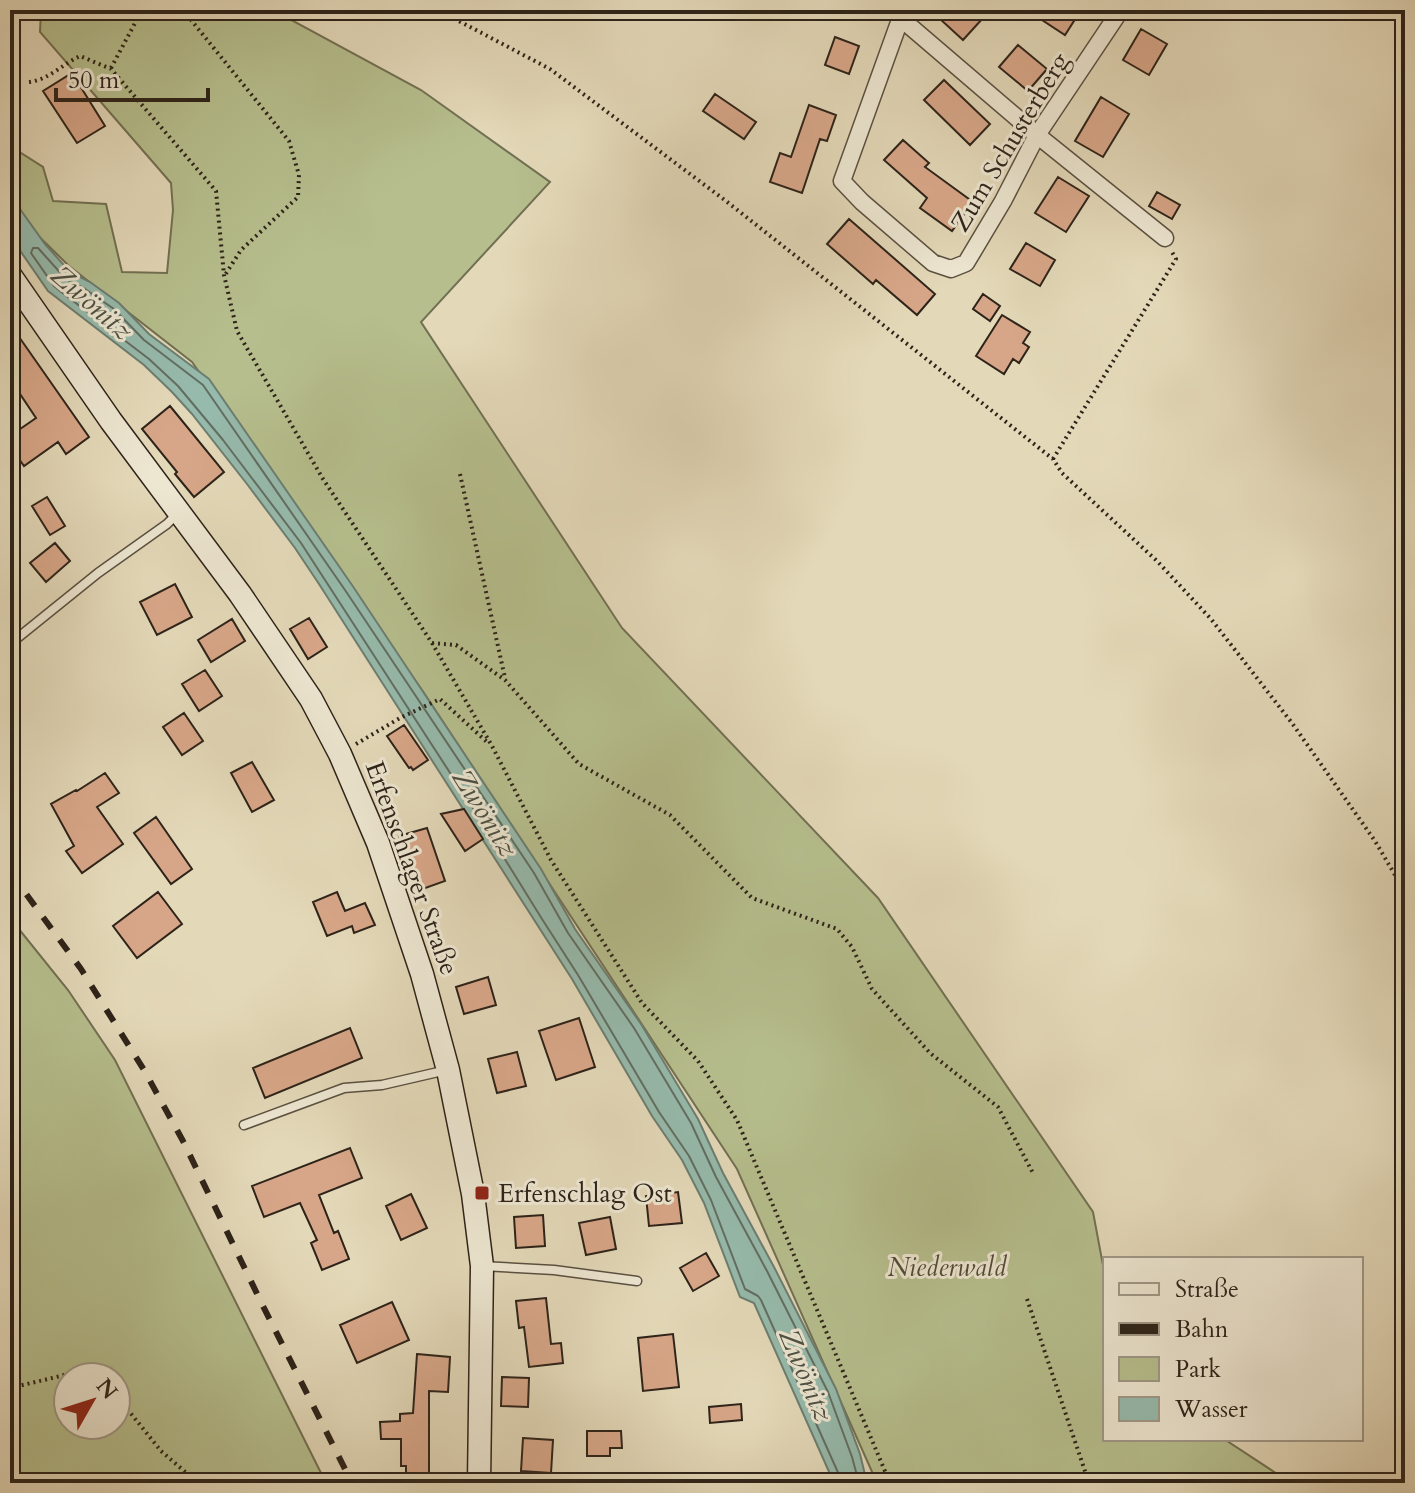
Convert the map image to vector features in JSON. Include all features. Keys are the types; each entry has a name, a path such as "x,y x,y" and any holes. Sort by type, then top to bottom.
{"main road":[{"name":"Erfenschlager Straße","path":"10,275 111,421 240,594 302,686 340,754 383,857 422,974 448,1070 473,1194 482,1266 479,1483"}],"street":[{"name":"Zum Schusterberg","path":"896,12 842,181 933,263 951,269 966,263 1037,135 1119,10"},
{"path":"896,12 1037,135 1165,238"}],"lane":[{"path":"10,644 179,512"},
{"path":"244,1125 344,1088 382,1085 448,1070"},
{"path":"482,1266 554,1270 637,1281"}],"path":[{"path":"111,69 142,10"},
{"path":"183,10 289,141 299,175 298,197 241,250 224,275"},
{"path":"438,10 550,69 738,211 1053,459 1062,473 1157,561 1211,619 1292,723 1375,841 1405,892"},
{"path":"29,82 41,81 80,56 111,69 216,191 224,275 237,331 323,479 432,643 492,746 551,860 642,1003 698,1061 737,1120 890,1483"},
{"path":"1053,459 1176,259 1165,238"},
{"path":"460,474 505,680"},
{"path":"432,643 456,645 505,680 579,764 670,815 752,898 837,929 852,947 872,989 930,1053 998,1107 1034,1175"},
{"path":"340,754 400,718 440,699 492,746"},
{"path":"1027,1299 1089,1483"},
{"path":"10,1388 52,1378"},
{"path":"132,1415 161,1451 198,1483"}],"green space":[{"name":"Niederwald","path":"41,10 273,10 421,90 550,182 421,322 622,628 878,898 1093,1212 1103,1265 1103,1441 1227,1441 1291,1483 877,1483 737,1169 424,693 192,362 69,266 14,212 10,205 10,146 43,167 53,201 106,204 122,272 167,273 173,210 171,183 40,32"},
{"path":"10,918 68,990 115,1060 326,1483 10,1483"}],"water":[{"name":"Zwönitz","path":"10,195 45,244 70,272 119,303 149,334 209,379 352,585 541,869 575,929 641,1024 698,1119 836,1389 860,1454 867,1483 834,1483 754,1303 740,1297 704,1203 682,1160 652,1116 572,979 319,584 247,484 172,392 144,365 48,291 10,236"}],"building":[{"path":"947,10 974,10 983,18 963,40 940,19"},
{"path":"1049,10 1081,10 1065,35 1042,20"},
{"path":"1141,29 1167,44 1149,75 1123,60"},
{"path":"835,37 859,46 849,74 825,65"},
{"path":"1018,45 1047,69 1028,91 999,67"},
{"path":"72,73 105,126 77,143 43,91"},
{"path":"944,80 990,124 970,145 924,100"},
{"path":"715,94 756,122 744,139 703,111"},
{"path":"1101,97 1129,114 1103,157 1075,141"},
{"path":"809,105 836,115 827,141 820,139 802,193 770,182 780,153 791,157"},
{"path":"903,140 929,163 925,167 973,202 952,231 920,208 927,198 884,160"},
{"path":"1058,177 1089,196 1066,232 1035,213"},
{"path":"1157,192 1180,205 1172,219 1149,206"},
{"path":"849,219 935,294 917,315 876,280 873,284 827,244"},
{"path":"1026,243 1055,260 1040,286 1010,269"},
{"path":"983,294 1000,306 990,321 973,309"},
{"path":"1002,315 1030,332 1023,343 1029,347 1019,363 1013,359 1004,374 976,356"},
{"path":"10,324 89,437 66,454 58,442 24,466 10,446 10,436 36,418 18,391 10,397"},
{"path":"170,406 224,472 194,497 142,429"},
{"path":"47,497 65,526 50,535 32,506"},
{"path":"55,543 70,561 46,582 30,563"},
{"path":"175,584 192,617 157,635 140,602"},
{"path":"309,618 327,647 308,659 290,629"},
{"path":"232,619 245,641 211,662 198,640"},
{"path":"205,670 222,696 199,711 182,684"},
{"path":"184,713 203,741 182,755 163,727"},
{"path":"404,725 428,760 413,770 387,736"},
{"path":"252,762 274,800 252,812 231,773"},
{"path":"105,773 119,793 97,807 123,844 82,873 66,851 74,846 51,804"},
{"path":"464,809 483,839 465,851 441,814"},
{"path":"156,817 192,869 171,884 134,833"},
{"path":"427,828 445,881 417,891 399,836"},
{"path":"158,892 182,924 137,958 113,926"},
{"path":"337,892 345,911 365,903 375,925 354,933 352,926 327,936 313,902"},
{"path":"488,977 496,1005 464,1014 456,987"},
{"path":"579,1018 595,1067 556,1080 539,1031"},
{"path":"350,1028 362,1058 265,1098 253,1068"},
{"path":"517,1052 526,1086 497,1093 488,1059"},
{"path":"350,1148 362,1178 319,1195 334,1233 338,1231 349,1259 322,1270 311,1243 317,1240 300,1203 264,1217 252,1186"},
{"path":"678,1192 682,1223 649,1226 646,1196"},
{"path":"411,1194 427,1228 401,1240 386,1206"},
{"path":"543,1215 545,1246 516,1248 514,1217"},
{"path":"610,1217 616,1249 586,1255 579,1223"},
{"path":"706,1253 719,1276 693,1291 680,1268"},
{"path":"546,1298 551,1344 561,1343 563,1363 529,1367 524,1327 519,1328 516,1301"},
{"path":"392,1302 409,1340 357,1363 340,1325"},
{"path":"673,1334 679,1387 643,1391 638,1338"},
{"path":"417,1354 450,1357 448,1392 429,1391 429,1483 406,1483 406,1466 401,1466 401,1439 381,1439 380,1422 400,1421 400,1414 413,1413"},
{"path":"502,1377 529,1378 528,1407 501,1406"},
{"path":"741,1404 742,1420 710,1423 709,1407"},
{"path":"587,1431 621,1431 622,1448 610,1448 610,1456 587,1456"},
{"path":"523,1438 553,1440 551,1473 521,1471"}],"railway":[{"path":"10,872 81,969 144,1070 183,1141 352,1483"}],"place":[{"name":"Erfenschlag Ost","path":"482,1193"}]}
